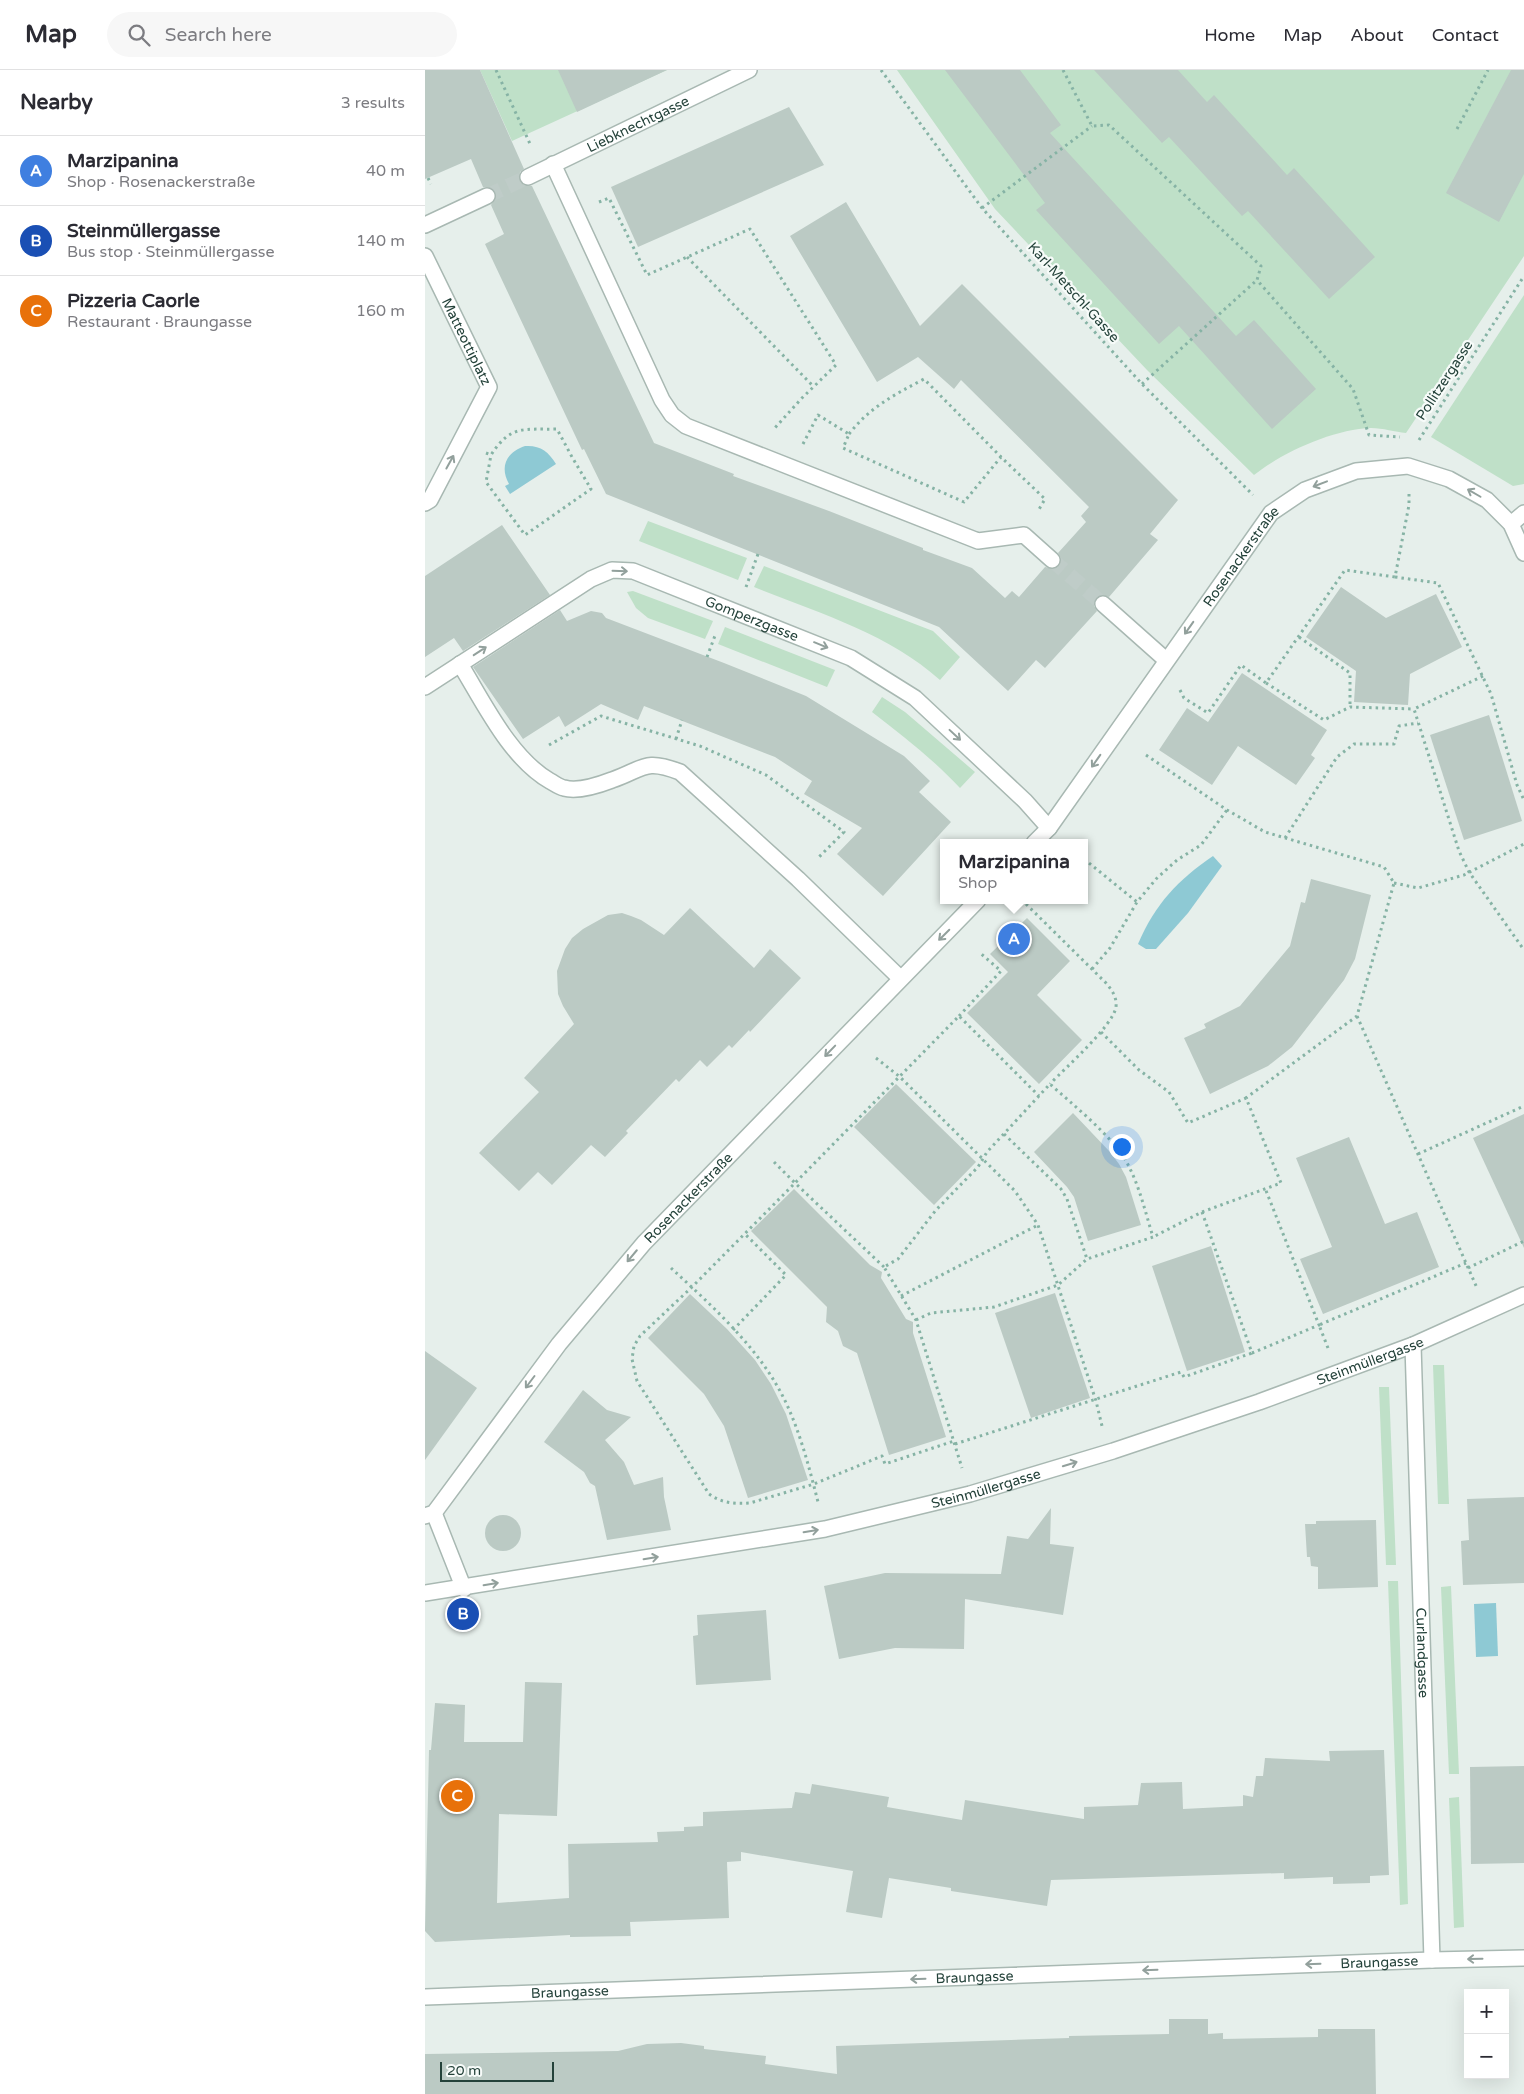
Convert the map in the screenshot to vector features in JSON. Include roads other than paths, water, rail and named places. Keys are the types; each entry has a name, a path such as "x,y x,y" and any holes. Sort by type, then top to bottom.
{"street":[{"name":"Liebknechtgasse","path":"527,177 749,70"},
{"path":"548,167 662,400 672,415 686,426 978,541 1024,535 1052,560"},
{"path":"425,225 487,196"},
{"name":"Matteottiplatz","path":"425,256 489,387 430,500 425,503"},
{"name":"Rosenackerstraße","path":"1038,839 1049,828 1271,513 1305,490 1356,471 1408,466 1449,478 1487,500 1511,524 1524,553"},
{"path":"1511,524 1524,513"},
{"name":"Gomperzgasse","path":"425,687 591,579 612,570 633,571 851,658 915,698 1025,800 1049,828"},
{"path":"1103,604 1166,660"},
{"path":"460,664 512,747 536,772 563,788 594,787 620,778 642,766 655,764 680,772 791,873 900,978"},
{"name":"Rosenackerstraße","path":"430,1514 559,1344 644,1243 974,904"},
{"name":"Steinmüllergasse","path":"425,1594 825,1529 970,1494 1113,1451 1259,1402 1413,1345 1524,1294"},
{"name":"Curlandgasse","path":"1413,1345 1432,1960"},
{"path":"430,1514 465,1588"},
{"name":"Braungasse","path":"425,1998 1524,1958"}],"water":[{"path":"525,446 543,450 556,464 510,494 505,486 509,484 505,466 513,452"},
{"path":"1213,856 1222,866 1188,913 1156,949 1146,949 1138,944 1152,917 1169,894 1189,874"},
{"path":"1496,1603 1498,1656 1476,1657 1474,1604"}],"tunnel":[{"path":"487,196 528,177"},
{"path":"1052,560 1103,604"}],"place":[{"name":"Marzipanina","path":"1014,939"},
{"name":"Steinmüllergasse","path":"463,1614"},
{"name":"Pizzeria Caorle","path":"457,1796"}]}
